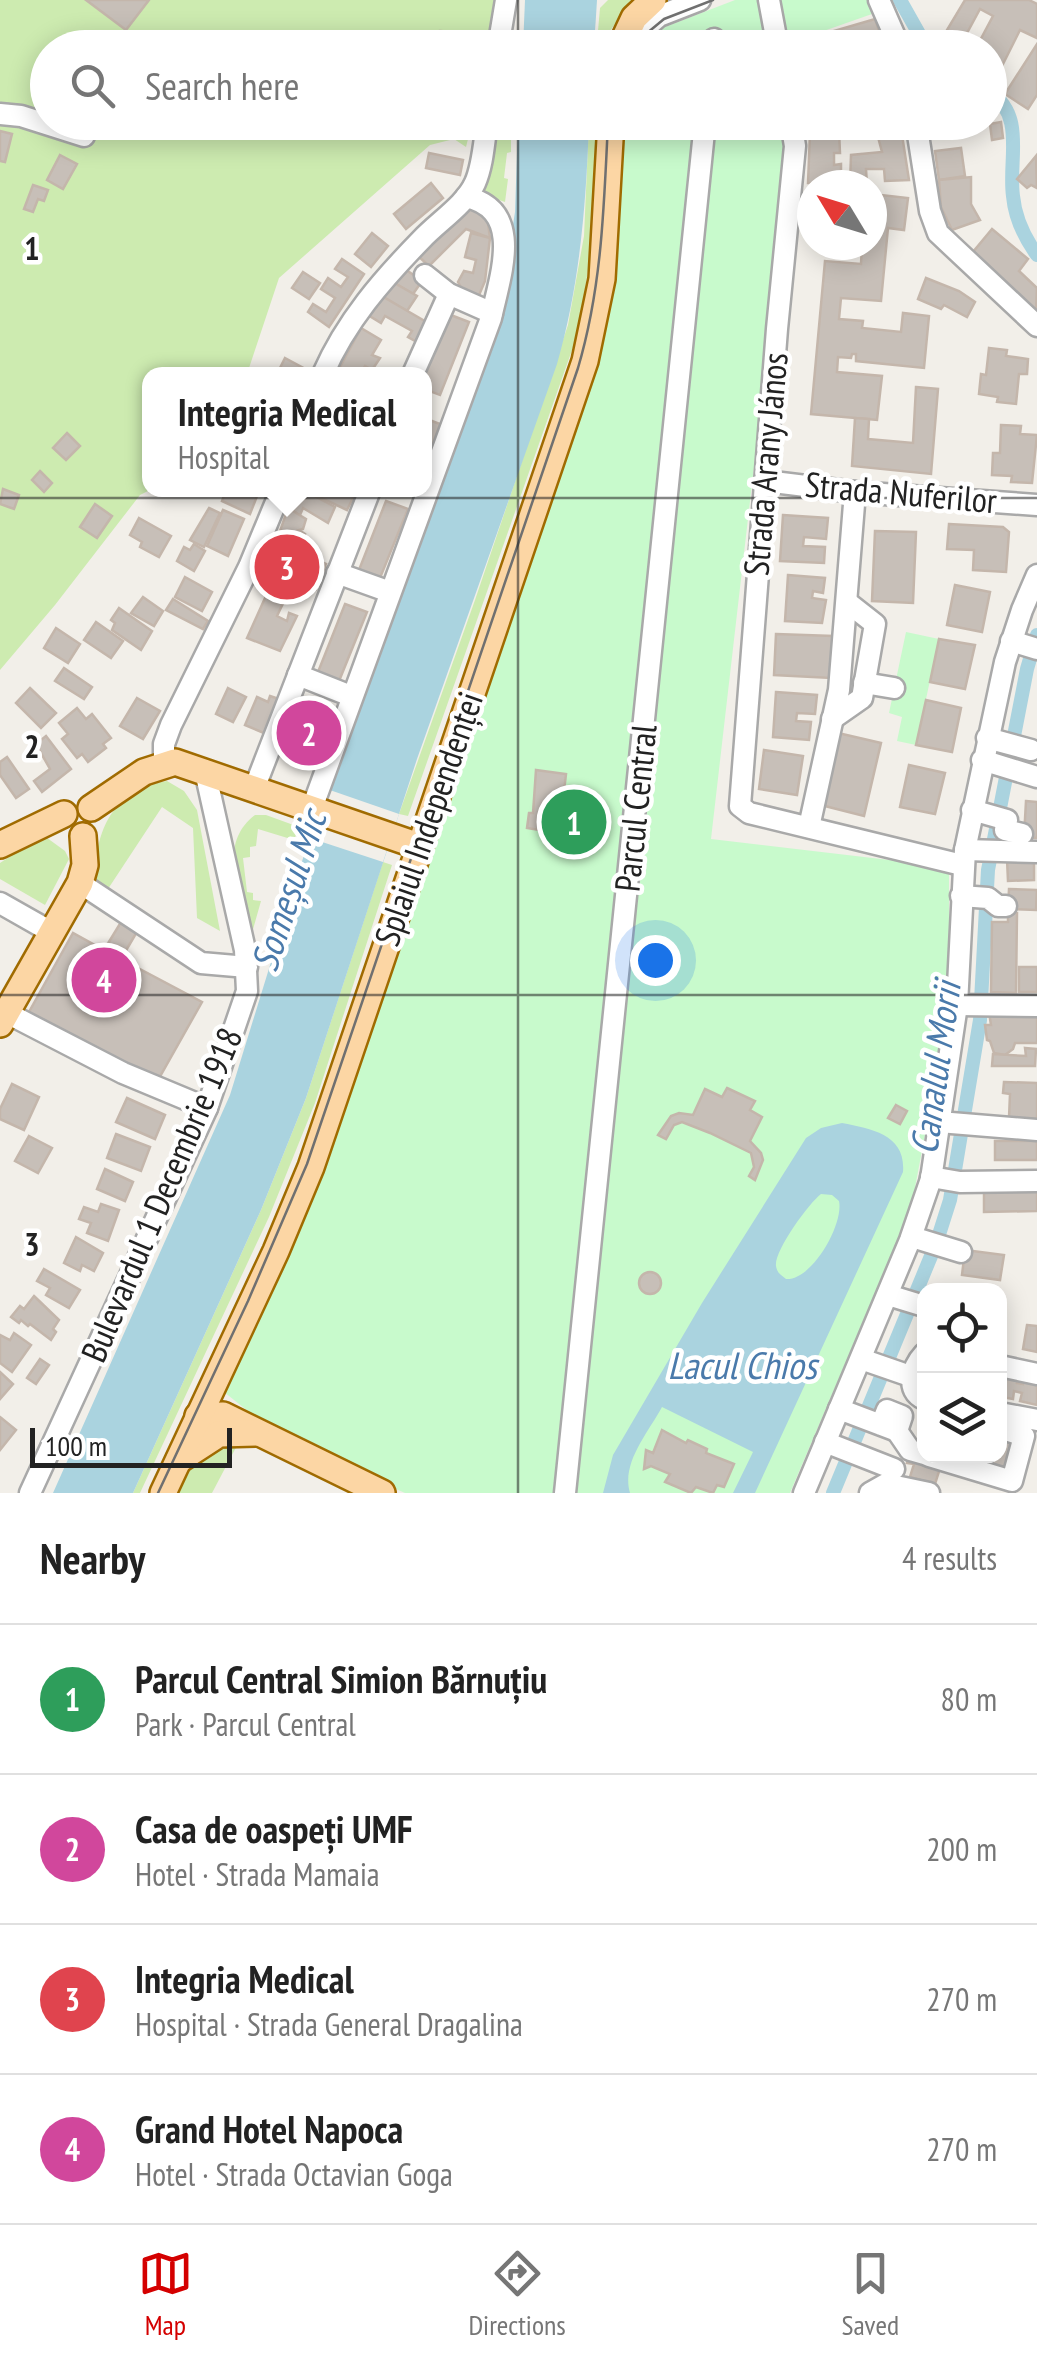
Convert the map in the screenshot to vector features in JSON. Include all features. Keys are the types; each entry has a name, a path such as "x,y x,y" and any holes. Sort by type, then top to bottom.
{"main road":[{"path":"626,30 646,3"},
{"name":"Splaiul Independenței","path":"163,1493 299,1198 592,335 606,246 611,140"},
{"path":"91,808 132,779 175,762 419,846"},
{"path":"0,845 78,804 91,808"},
{"path":"64,814 68,832 83,836 96,823 91,808"},
{"path":"3,1019 80,884 85,866 83,836"},
{"path":"196,1422 222,1415 382,1493"},
{"path":"196,1422 219,1434 256,1433"},
{"path":"178,1460 219,1434"}],"street":[{"path":"501,30 506,0"},
{"path":"642,30 658,16 700,0"},
{"path":"769,0 775,30"},
{"path":"879,0 892,30"},
{"path":"0,114 30,119"},
{"path":"327,367 349,323 366,301 428,232 466,197 476,182 484,140"},
{"name":"Parcul Central","path":"565,1493 704,140"},
{"name":"Strada Arany János","path":"794,140 740,806 749,812 809,827"},
{"path":"919,140 927,196 938,233 1037,326"},
{"path":"432,462 492,313 501,274 504,234 493,209 482,200 466,197"},
{"path":"425,275 449,294 492,313"},
{"path":"416,367 449,294"},
{"name":"Strada Nuferilor","path":"765,481 855,492 1037,505"},
{"path":"855,492 839,690 809,827 975,854 1037,852"},
{"path":"164,764 164,744 171,725 250,567 278,497"},
{"path":"254,790 367,497"},
{"path":"316,813 418,497"},
{"path":"337,573 390,592"},
{"path":"917,1452 874,1419 866,1361 907,1302 934,1244 972,1006 984,899 975,854 997,765 1009,744 1033,593"},
{"path":"832,718 862,698 875,624 848,602"},
{"path":"298,675 351,696"},
{"path":"864,683 894,688"},
{"path":"997,765 1037,778"},
{"name":"Bulevardul 1 Decembrie 1918","path":"30,1493 206,1108 248,983 206,770"},
{"path":"987,814 1007,820 1005,830 1022,834"},
{"path":"80,884 201,962 247,967"},
{"path":"0,903 52,932"},
{"path":"972,1006 1037,1006"},
{"path":"3,1019 206,1108"},
{"path":"954,1124 1037,1130"},
{"path":"945,1179 1037,1181"},
{"path":"866,1361 913,1377"},
{"path":"1007,1368 1037,1374"},
{"path":"917,1369 913,1377 917,1396"},
{"path":"804,1493 840,1448 874,1419 917,1410"},
{"path":"1007,1414 1037,1420"},
{"path":"966,1463 1012,1482 1024,1436 1007,1430"},
{"path":"840,1448 894,1469"},
{"path":"870,1493 886,1484 929,1493"}],"green space":[{"path":"0,0 497,0 490,30 30,30 30,140 450,140 430,145 279,278 249,367 142,367 142,494 0,670"},
{"path":"608,0 632,0 611,30 598,30 600,8"},
{"path":"735,0 758,0 765,30 661,30"},
{"path":"772,0 867,0 872,14 826,30 778,30"},
{"path":"490,140 511,140 504,178 508,179 505,202 481,194"},
{"path":"588,140 595,140 591,251 578,333 408,816 399,814 568,325 584,236"},
{"path":"617,140 790,140 711,839 949,867 949,1007 911,1209 790,1493 405,1493 283,1439 224,1392 585,389"},
{"path":"906,632 939,639 916,745 897,741 902,717 889,713"},
{"path":"167,781 184,791 197,810 220,931 197,918 193,828 162,807 104,895 94,887 98,850 109,818 131,794"},
{"path":"255,815 299,827 294,840 258,829 256,846 250,847 250,857 243,858 247,892 253,893 253,900 261,901 250,940 233,857 243,827"},
{"path":"43,835 65,851 69,859 45,905 0,879 0,863"},
{"path":"383,862 392,865 315,1103 269,1217 140,1493 133,1493 261,1210 306,1098"},
{"path":"242,1436 212,1493 177,1493 196,1457"}],"water":[{"path":"525,0 597,0 595,30 524,30"},
{"path":"517,140 588,140 580,244 557,364 417,759 306,1098 261,1210 133,1493 53,1493 230,1095 312,829 503,289 515,212"},
{"name":"Lacul Chios","path":"842,1123 885,1136 899,1150 903,1172 755,1493 733,1493 753,1452 662,1407 632,1459 630,1493 603,1493 613,1455 702,1303 806,1138 821,1128","holes":["821,1194 832,1195 839,1201 839,1211 824,1249 806,1271 786,1279 776,1266 786,1239"]}],"pier":[{"path":"324,788 399,814 383,862 310,838"}],"building":[{"path":"86,0 149,0 126,30"},
{"path":"965,0 1029,0 1037,4 1037,38 1020,30 1007,56 1007,30 986,30 993,16 980,9 969,30 947,30"},
{"path":"875,19 879,30 837,30"},
{"path":"1037,44 1037,95 1028,109 1007,95"},
{"path":"0,131 12,134 5,162 0,161"},
{"path":"810,140 839,140 840,153 834,153 834,165 841,164 841,170 809,170"},
{"path":"879,140 903,140 909,180 887,181 884,169 850,170 851,155 882,152"},
{"path":"961,148 965,176 939,180 935,151"},
{"path":"429,153 463,160 460,175 426,168"},
{"path":"60,155 77,164 63,189 47,180"},
{"path":"1036,156 1037,188 1027,188 1017,179"},
{"path":"971,177 971,204 980,220 952,230 941,207 939,180"},
{"path":"431,183 443,198 406,229 394,214"},
{"path":"33,185 48,190 44,201 38,199 33,212 24,209"},
{"path":"887,196 908,198 904,230 888,228 887,238"},
{"path":"465,205 487,216 490,238 466,229 429,266 418,256"},
{"path":"992,229 1028,259 1019,271 1037,288 1036,310 973,252"},
{"path":"372,233 388,246 371,267 355,254"},
{"path":"471,233 490,238 485,281 477,300 466,296 458,282 464,271 473,273 476,260 465,257"},
{"path":"342,259 364,274 329,327 308,312 313,304 326,312 335,298 321,289 328,278 341,287 348,277 335,269"},
{"path":"861,260 885,260 881,301 841,298 839,319 863,321 862,328 901,332 903,313 929,316 924,368 856,361 856,354 851,358 838,357 837,372 882,376 877,420 811,414 825,261 861,264"},
{"path":"405,269 422,281 413,294 391,281"},
{"path":"303,272 320,283 309,299 292,288"},
{"path":"926,278 975,302 967,317 944,305 941,309 918,299"},
{"path":"391,281 417,296 407,311 380,295"},
{"path":"380,295 428,323 417,342 408,337 412,331 385,316 381,323 368,315"},
{"path":"443,312 469,322 440,395 432,392 432,367 421,367"},
{"path":"361,328 381,340 372,355 380,358 374,367 340,367"},
{"path":"989,348 1007,350 1006,356 1028,359 1027,374 1019,374 1016,404 997,402 998,397 979,394"},
{"path":"285,358 302,367 280,367"},
{"path":"916,387 938,389 931,474 852,466 855,418 869,419 868,439 913,443"},
{"path":"432,421 440,424 432,446"},
{"path":"1001,425 1021,426 1020,434 1037,435 1032,483 1011,482 1012,476 992,475 993,453 1000,453"},
{"path":"67,433 80,446 66,460 53,448"},
{"path":"40,471 52,483 44,492 32,480"},
{"path":"3,489 19,495 14,509 0,504"},
{"path":"223,497 257,497 250,514 222,501"},
{"path":"292,497 316,497 335,507 328,523 303,508 300,515 288,508"},
{"path":"319,497 354,497 347,510"},
{"path":"386,501 408,509 380,578 359,570"},
{"path":"95,504 112,516 97,538 80,527"},
{"path":"209,508 220,513 204,547 190,540"},
{"path":"288,508 306,519 299,530 305,534 300,546 278,537"},
{"path":"223,510 244,519 228,556 207,546"},
{"path":"783,515 828,518 826,539 804,537 803,546 825,547 824,563 780,561"},
{"path":"139,518 171,536 159,557 140,547 142,542 130,535"},
{"path":"949,524 1003,527 1009,532 1006,572 973,570 974,550 947,549"},
{"path":"875,531 916,532 913,603 872,601"},
{"path":"194,544 205,551 194,571 177,561 184,547 190,550"},
{"path":"283,546 326,564 316,589 277,573"},
{"path":"788,575 825,578 823,593 813,591 812,598 826,600 822,623 785,621"},
{"path":"185,577 212,592 202,611 175,597"},
{"path":"955,585 990,592 982,632 947,625"},
{"path":"270,587 287,595 277,616 287,621 289,613 297,616 280,651 247,638"},
{"path":"143,597 163,611 154,626 131,613"},
{"path":"173,599 208,621 203,629 166,610"},
{"path":"345,604 367,612 339,681 318,672"},
{"path":"119,608 152,631 141,650 112,630 115,623 111,620"},
{"path":"96,622 123,641 111,658 84,640"},
{"path":"56,628 80,644 68,663 44,648"},
{"path":"776,634 833,636 831,678 774,675"},
{"path":"939,639 975,645 965,689 930,682"},
{"path":"64,668 92,687 84,699 55,681"},
{"path":"30,688 56,713 41,728 16,703"},
{"path":"228,688 246,697 233,722 216,714"},
{"path":"776,692 817,695 815,714 797,713 796,721 811,722 809,740 773,737"},
{"path":"270,696 279,699 264,733 245,725 257,697 268,702"},
{"path":"137,698 160,711 143,739 120,726"},
{"path":"926,700 961,708 952,752 916,745"},
{"path":"301,706 315,711 312,720 319,722 322,713 332,716 318,755 287,744"},
{"path":"77,708 86,719 92,714 111,738 103,744 106,748 88,762 82,754 77,758 62,739 68,734 59,723"},
{"path":"838,733 881,743 864,816 821,805"},
{"path":"46,736 71,769 42,792 34,781 50,769 36,744"},
{"path":"764,750 803,756 797,795 759,789"},
{"path":"7,757 29,789 16,798 0,775 0,762"},
{"path":"909,765 945,773 935,814 900,807"},
{"path":"536,770 566,774 564,791 576,792 573,818 560,817 558,833 527,828 529,813 533,813"},
{"path":"1026,801 1037,802 1037,838 1024,837"},
{"path":"1007,859 1034,859 1034,880 1008,881"},
{"path":"1009,889 1037,890 1036,910 1008,909"},
{"path":"1008,913 1017,913 1016,993 991,992 992,922 1008,922"},
{"path":"121,922 138,930 121,959 202,1002 158,1080 29,1012 73,933 104,950"},
{"path":"1019,967 1037,967 1037,992 1019,992"},
{"path":"989,1012 1037,1012 1037,1043 1015,1043 1005,1055 994,1053 985,1025 991,1025"},
{"path":"1025,1048 1036,1049 1035,1066 992,1066 993,1054 1026,1056"},
{"path":"1004,1082 1037,1083 1037,1119 1009,1118 1010,1094 1003,1093"},
{"path":"12,1084 39,1097 24,1130 0,1119 0,1109"},
{"path":"727,1088 755,1101 750,1110 762,1117 750,1141 763,1160 755,1180 749,1176 754,1167 751,1153 710,1133 682,1122 674,1125 666,1139 658,1135 671,1116 693,1115 705,1089 722,1097"},
{"path":"127,1098 165,1115 155,1139 116,1122"},
{"path":"896,1105 907,1111 900,1124 888,1118"},
{"path":"116,1134 150,1147 141,1171 107,1158"},
{"path":"29,1136 52,1148 38,1173 15,1161"},
{"path":"995,1141 1037,1141 1037,1160 995,1160"},
{"path":"105,1169 133,1182 125,1201 97,1189"},
{"path":"984,1190 1037,1190 1037,1211 984,1212"},
{"path":"101,1204 119,1210 108,1241 87,1233 91,1223 79,1219 84,1207 98,1212"},
{"path":"76,1237 103,1253 94,1271 82,1265 80,1271 64,1263"},
{"path":"965,1250 1004,1255 1000,1280 962,1275"},
{"path":"44,1269 80,1290 69,1308 46,1295 50,1288 37,1281"},
{"path":"650,1272 658,1275 658,1291 650,1294 642,1291 639,1283 642,1275"},
{"path":"34,1296 59,1320 51,1340 30,1324 11,1317"},
{"path":"1027,1325 1037,1326 1037,1352 1023,1349"},
{"path":"14,1333 31,1345 12,1372 0,1363 0,1335 10,1340"},
{"path":"40,1359 49,1365 36,1384 27,1378"},
{"path":"0,1372 13,1384 0,1399"},
{"path":"1007,1376 1018,1378 1017,1383 1023,1384 1024,1379 1037,1382 1037,1405 1020,1401 1022,1393 1014,1391 1013,1399 1007,1398"},
{"path":"0,1417 16,1430 0,1450"},
{"path":"662,1430 734,1464 724,1487 717,1485 713,1493 696,1487 691,1493 665,1482 670,1474 651,1466 644,1469 646,1450 653,1453"},
{"path":"1007,1438 1014,1440 1005,1472 975,1463 1007,1463"},
{"path":"910,1455 917,1457 917,1463 942,1463 935,1484 910,1477 914,1464 907,1463"}],"waterway":[{"name":"Canalul Morii","path":"900,0 917,30"},
{"name":"Canalul Morii","path":"1007,111 1012,126 1014,204 1021,227 1037,255"},
{"name":"Canalul Morii","path":"833,1493 936,1244 950,1200 980,1020 988,870 1037,635"}],"tram line":[{"path":"651,30 664,19 713,0"},
{"path":"158,1493 307,1164 578,368 597,277 607,140"}],"place":[{"name":"Integria Medical","path":"287,567"},
{"name":"Casa de oaspeți UMF","path":"309,733"},
{"name":"Parcul Central Simion Bărnuțiu","path":"574,822"},
{"name":"Grand Hotel Napoca","path":"104,980"}],"water label":[{"name":"Someșul Mic","path":"289,891"}]}
